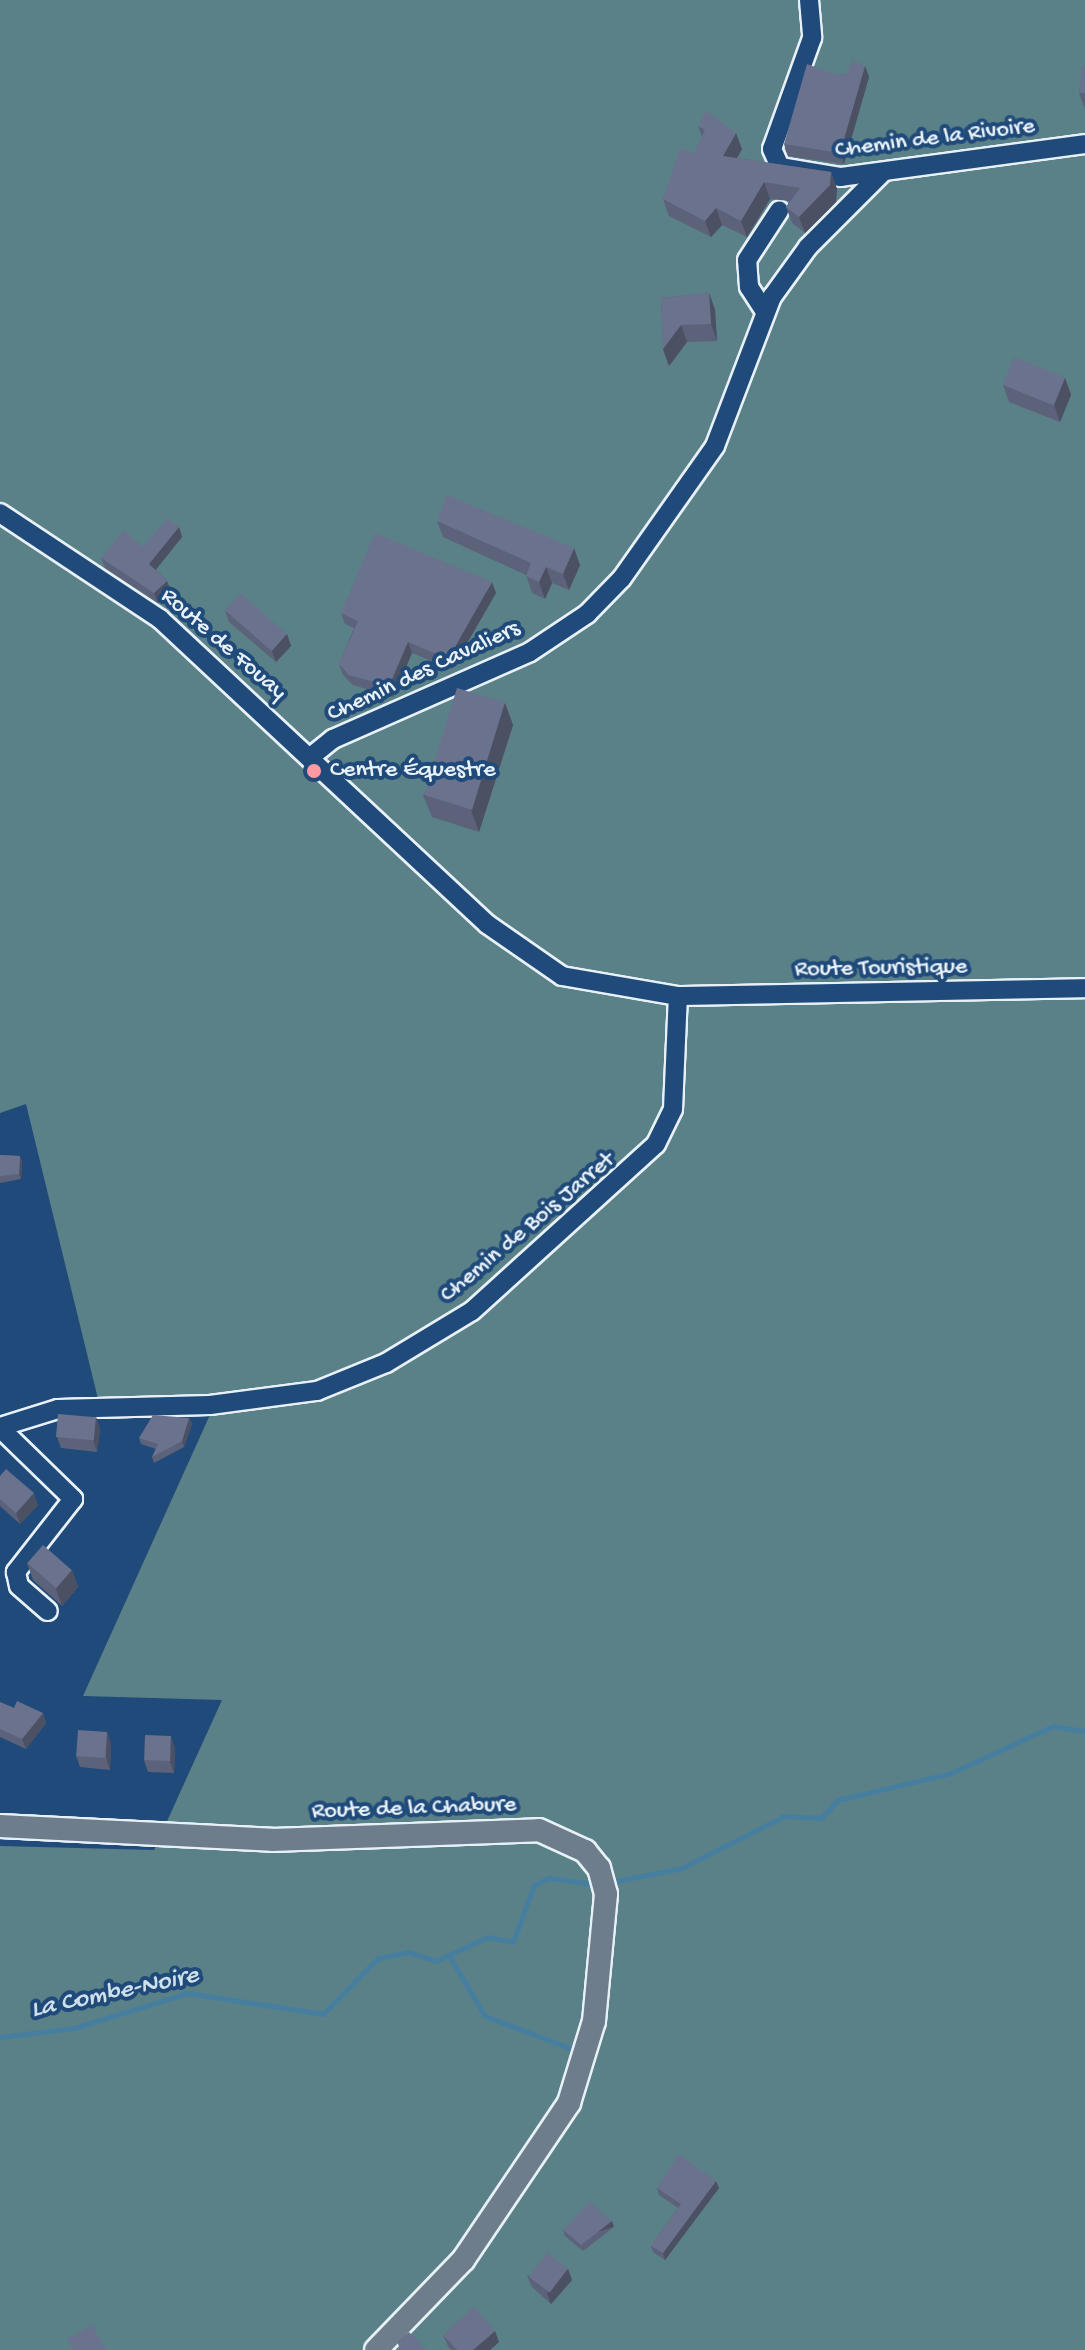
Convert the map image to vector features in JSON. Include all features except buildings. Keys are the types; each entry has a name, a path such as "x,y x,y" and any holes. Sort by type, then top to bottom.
{"main road":[{"name":"Route de la Chabure","path":"0,1826 272,1840 539,1830 585,1851 599,1868 606,1894 594,2021 569,2103 463,2260 376,2350"}],"street":[{"name":"Chemin de la Rivoire","path":"809,0 812,38 796,70 773,163 829,177 882,173 1085,144"},
{"name":"Chemin des Cavaliers","path":"313,755 333,739 530,652 587,614 622,578 715,446 764,310 808,247 882,173"},
{"path":"764,310 749,287 747,260 779,211"},
{"name":"Route de Fouay","path":"0,513 160,619 313,755 436,877 535,961 590,985 678,996"},
{"name":"Route Touristique","path":"678,996 1085,988"},
{"name":"Chemin de Bois Jarret","path":"0,1428 58,1409 210,1405 317,1391 386,1363 472,1311 656,1144 673,1109 678,996"},
{"path":"0,1428 73,1499 16,1572 19,1586 48,1611"}],"green space":[{"path":"0,0 1085,0 1085,2350 0,2350 0,1846 154,1850 222,1700 83,1696 218,1397 98,1399 26,1104 0,1113"}],"waterway":[{"name":"La Combe-Noire","path":"617,1881 682,1868 784,1816 821,1818 838,1800 951,1773 1053,1726 1085,1731"},
{"name":"La Combe-Noire","path":"0,2037 74,2028 188,1993 323,2014 378,1958 408,1952 436,1961 488,1937 513,1942 534,1885 549,1878 594,1884"},
{"path":"451,1959 485,2016 575,2050"}],"place":[{"name":"Centre Équestre","path":"314,771"}]}
